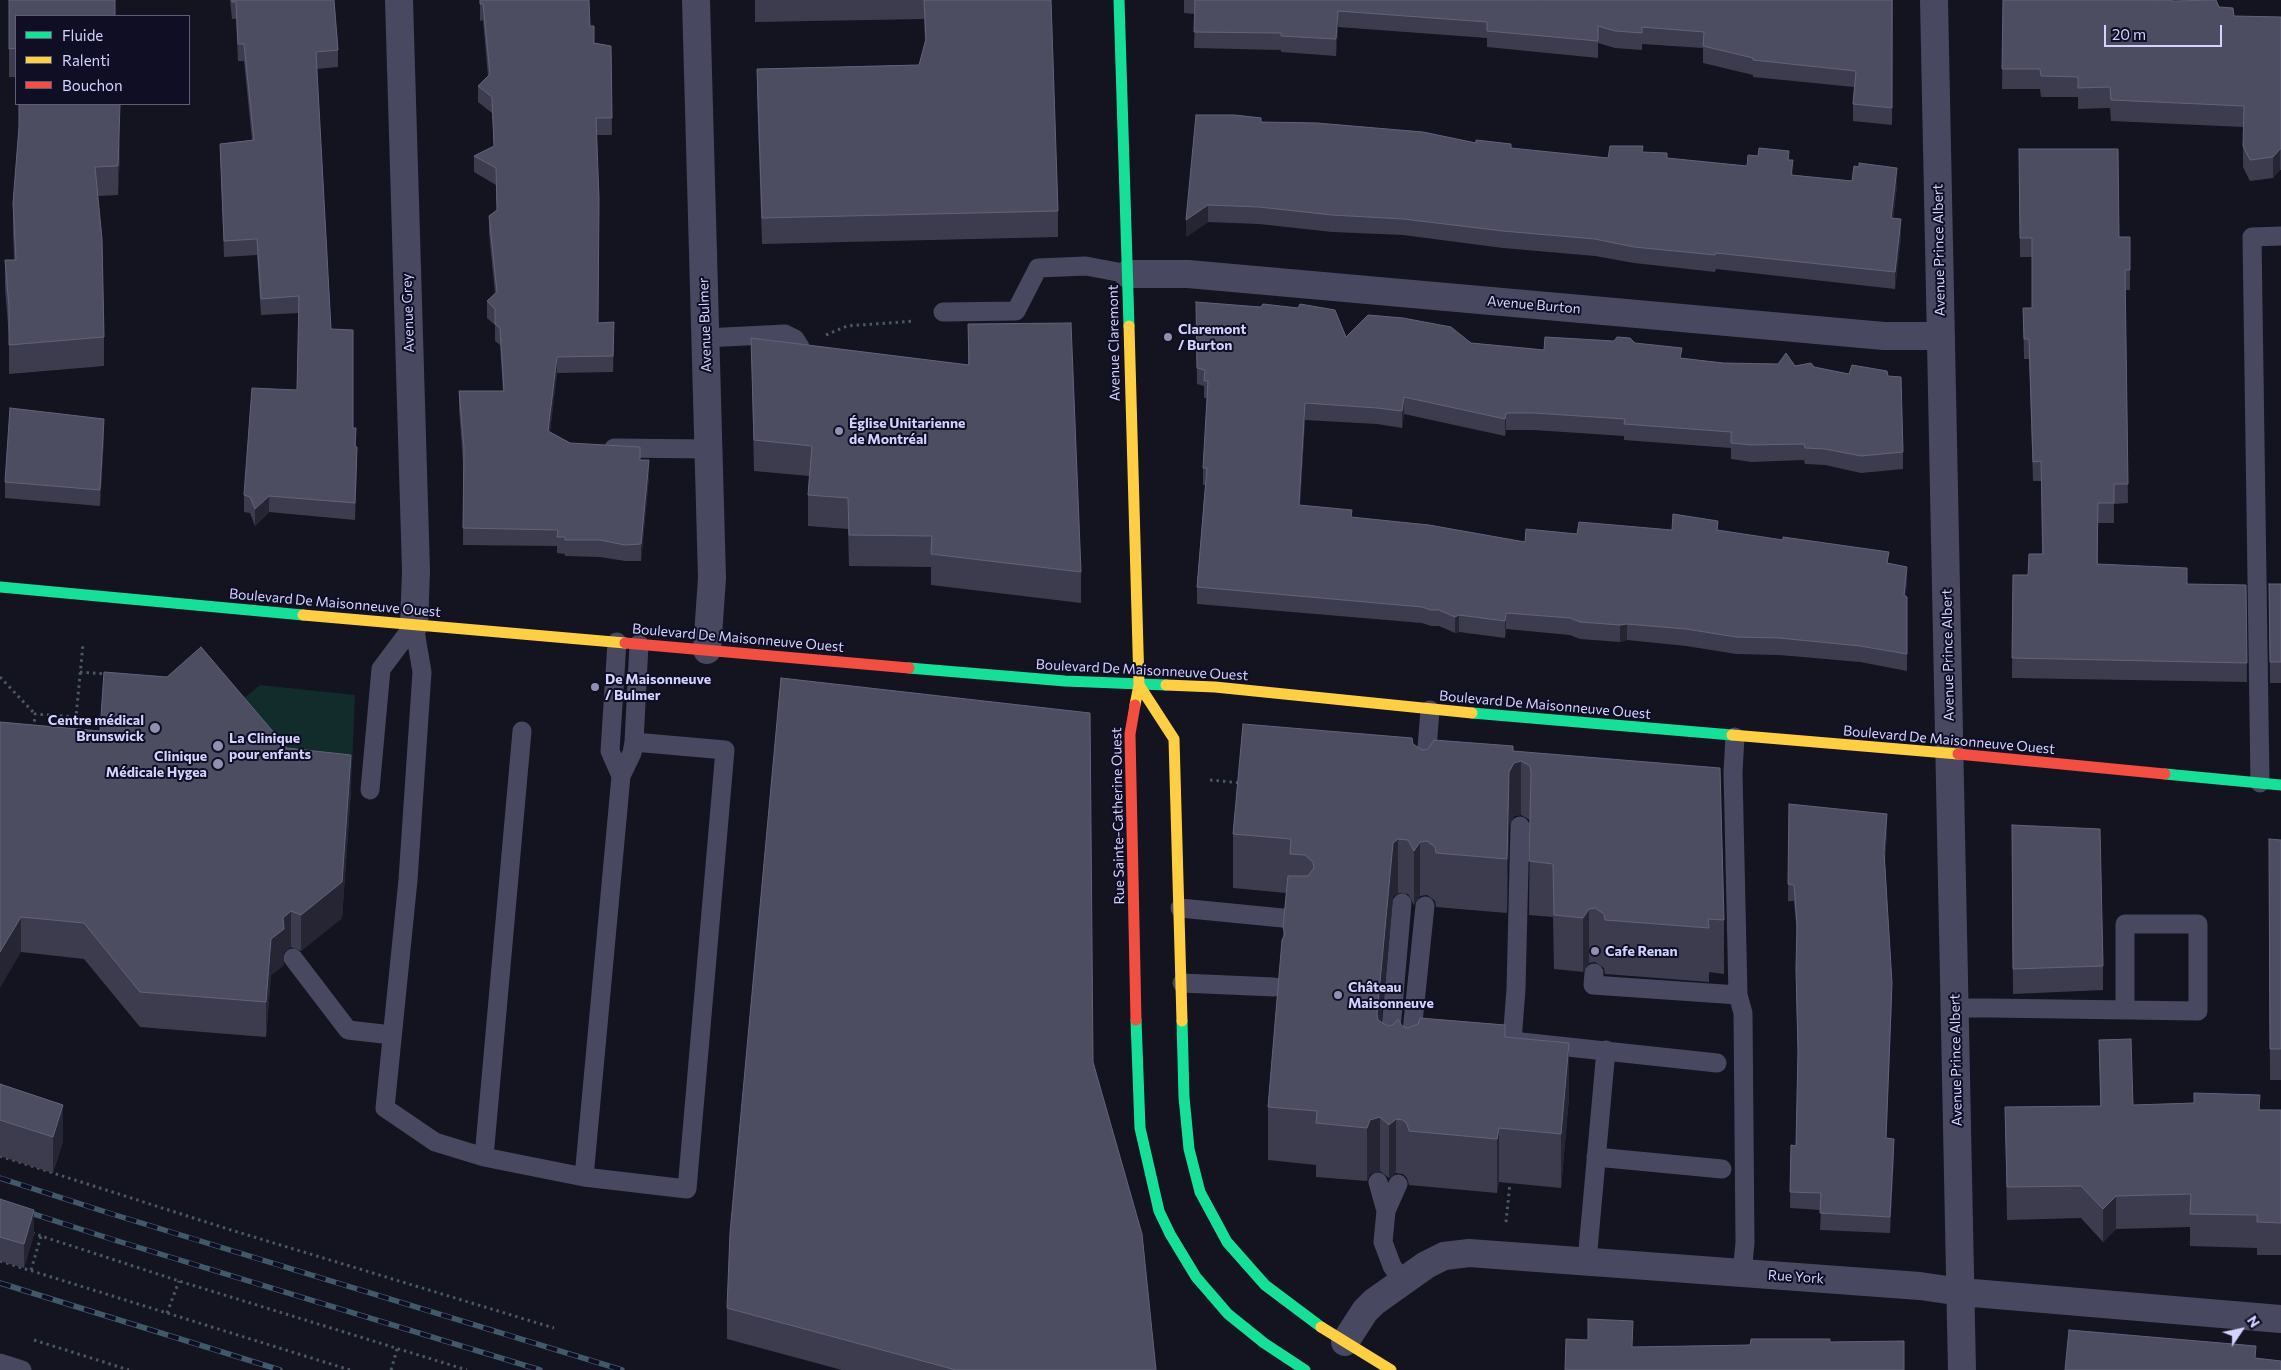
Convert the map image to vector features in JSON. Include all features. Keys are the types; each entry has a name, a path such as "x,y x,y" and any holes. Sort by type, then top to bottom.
{"main road":[{"name":"Avenue Claremont","path":"1120,0 1139,686"},
{"name":"Boulevard De Maisonneuve Ouest","path":"0,587 414,626 1065,681 1139,686 1215,687 1430,710 1950,754 2281,785"},
{"path":"1139,686 1174,738 1186,1125 1193,1170 1200,1192 1227,1242 1265,1285 1290,1305 1391,1370"},
{"name":"Rue Sainte-Catherine Ouest","path":"1139,686 1130,734 1138,1105 1144,1154 1152,1185 1170,1234 1186,1262 1212,1297 1228,1314 1264,1343 1305,1370"}],"street":[{"name":"Avenue Grey","path":"398,0 416,571 414,626"},
{"name":"Avenue Bulmer","path":"696,0 712,578 707,650"},
{"name":"Avenue Prince Albert","path":"1934,0 1962,1370"},
{"name":"Avenue Burton","path":"1128,274 1188,274 1884,336 1941,336"},
{"name":"Rue York","path":"1345,1342 1365,1310 1402,1281 1444,1256 1469,1253 1920,1286 1961,1292 2281,1319"}],"lane":[{"path":"2260,783 2252,236 2281,236"},
{"path":"943,312 1016,311 1038,268 1086,266 1128,274"},
{"path":"705,338 786,334 795,338 800,347 802,365"},
{"path":"600,448 708,449"},
{"path":"370,790 381,669 414,626"},
{"path":"414,626 422,672 408,880 385,1108 435,1142 484,1157 584,1177 687,1189 725,750 634,742"},
{"path":"617,642 610,751 620,776"},
{"path":"584,1177 620,776 632,753 634,742 639,644"},
{"path":"1423,793 1430,710"},
{"path":"484,1157 522,731"},
{"path":"1735,737 1734,782 1738,995 1743,1013 1744,1243 1742,1273"},
{"path":"1512,1041 1516,989 1520,826"},
{"path":"1388,1069 1402,903"},
{"path":"1408,1070 1419,1040 1424,906"},
{"path":"1180,908 1303,920"},
{"path":"1955,1008 2198,1011 2198,924 2125,924 2125,1010"},
{"path":"293,958 348,1030 392,1035"},
{"path":"1594,973 1593,985 1738,995"},
{"path":"1182,983 1274,987"},
{"path":"1390,1038 1419,1040"},
{"path":"1492,1039 1716,1063"},
{"path":"1587,1261 1606,1050"},
{"path":"1596,1157 1722,1169"},
{"path":"1378,1182 1386,1211 1384,1249 1402,1281"},
{"path":"1386,1211 1398,1184"},
{"path":"0,1363 22,1370"}],"path":[{"path":"818,339 847,326 924,321"},
{"path":"0,677 35,714 76,717 83,644"},
{"path":"80,672 108,674"},
{"path":"34,733 35,714"},
{"path":"1205,780 1242,783"},
{"path":"0,1156 240,1233 554,1328"},
{"path":"1506,1222 1510,1183"},
{"path":"26,1231 179,1281 467,1370"},
{"path":"30,1270 41,1236"},
{"path":"0,1261 350,1370"},
{"path":"168,1313 179,1281"},
{"path":"28,1338 129,1370"},
{"path":"391,1370 397,1349"}],"green space":[{"path":"260,685 355,695 351,791 227,712"}],"building":[{"path":"9,0 115,0 115,15 15,15 15,48 9,49"},
{"path":"232,0 334,0 338,50 316,52 331,329 353,330 353,428 356,428 355,447 357,447 355,503 269,496 255,509 250,497 244,495 252,388 297,390 299,296 261,299 257,239 224,241 220,144 254,140 244,44 238,44 236,2 232,2"},
{"path":"480,0 589,0 590,26 594,26 594,43 611,46 612,118 596,118 599,199 598,323 614,322 613,356 557,357 548,431 570,443 640,447 640,460 649,460 641,544 625,545 600,540 565,540 565,537 557,537 558,530 463,528 464,448 459,391 504,391 500,328 495,324 495,309 487,301 497,292 489,216 497,210 496,168 474,156 494,146 492,97 478,86 490,74 483,4 480,4"},
{"path":"924,0 1051,0 1058,211 762,218 757,69 919,65 926,39"},
{"path":"1195,0 1892,0 1892,108 1853,104 1856,71 1753,60 1753,58 1703,46 1704,32 1642,27 1642,33 1615,31 1598,26 1598,41 1487,31 1487,22 1338,11 1336,39 1281,36 1281,33 1194,32"},
{"path":"2003,0 2216,0 2219,7 2233,8 2234,16 2281,17 2281,149 2273,157 2250,160 2243,146 2244,106 2111,100 2110,87 2078,88 2078,77 2041,76 2040,69 2002,69"},
{"path":"19,105 120,105 118,166 95,167 102,239 104,337 9,345 9,307 5,260 16,260 13,203"},
{"path":"1196,115 1235,115 1261,118 1261,122 1317,123 1423,132 1476,143 1476,140 1511,144 1511,148 1608,158 1610,146 1643,146 1642,152 1667,153 1667,158 1747,166 1748,155 1758,156 1759,148 1789,151 1788,160 1793,160 1791,175 1852,181 1854,166 1859,167 1859,163 1897,168 1891,218 1901,219 1895,272 1716,253 1715,255 1634,247 1595,239 1503,231 1403,219 1332,215 1259,207 1208,205 1186,220"},
{"path":"2019,149 2118,149 2119,237 2130,237 2130,270 2125,270 2128,484 2114,484 2114,503 2098,503 2097,564 2187,568 2187,584 2246,585 2247,663 2012,658 2013,575 2028,575 2029,554 2043,554 2041,461 2033,462 2029,339 2024,339 2023,308 2032,308 2032,238 2020,238"},
{"path":"1196,302 1261,307 1263,304 1298,308 1300,304 1335,310 1346,337 1368,315 1403,318 1451,327 1471,343 1544,350 1545,337 1614,341 1617,337 1630,338 1635,343 1682,348 1680,358 1723,363 1778,364 1786,353 1795,366 1811,363 1814,367 1849,374 1852,365 1887,371 1888,376 1901,377 1903,452 1861,456 1825,449 1805,448 1804,444 1751,445 1731,443 1731,432 1624,424 1625,419 1506,413 1505,419 1404,397 1402,411 1305,403 1299,505 1352,510 1351,517 1429,525 1525,542 1526,529 1577,534 1579,522 1672,530 1673,514 1718,521 1717,530 1783,540 1783,537 1889,552 1887,563 1907,567 1904,595 1907,597 1907,654 1860,646 1779,638 1736,637 1686,629 1580,622 1570,618 1506,613 1505,621 1459,615 1455,617 1439,610 1422,607 1197,587 1207,468 1203,468 1208,381 1204,381 1205,370 1197,368"},
{"path":"1071,323 1081,572 931,554 932,536 849,535 848,498 808,495 812,446 754,440 751,338 969,365 968,324"},
{"path":"10,408 104,419 100,490 5,482"},
{"path":"2269,584 2281,584 2281,662 2270,662"},
{"path":"201,647 287,748 351,755 342,882 301,915 291,911 283,918 284,929 271,939 266,1002 140,992 84,923 21,917 0,952 0,722 100,731 104,672 167,677"},
{"path":"781,678 1090,713 1093,1062 1142,1234 1156,1370 956,1370 727,1308 730,1233"},
{"path":"1243,724 1412,738 1413,744 1422,750 1428,749 1434,740 1513,746 1513,751 1720,768 1724,920 1708,919 1709,928 1605,920 1604,914 1595,908 1589,909 1583,918 1554,915 1553,864 1529,861 1530,766 1521,761 1514,763 1509,772 1507,859 1436,853 1435,847 1427,841 1420,842 1414,851 1408,840 1398,839 1393,843 1377,1014 1378,1020 1388,1026 1393,1025 1398,1019 1402,1026 1408,1028 1418,1024 1420,1018 1505,1025 1505,1037 1569,1043 1561,1134 1499,1128 1497,1139 1409,1131 1407,1124 1403,1120 1396,1119 1389,1125 1380,1117 1370,1120 1367,1128 1316,1123 1317,1111 1268,1107 1282,940 1285,934 1283,927 1288,876 1308,876 1314,868 1313,862 1305,855 1290,854 1291,839 1233,834"},
{"path":"1789,804 1887,814 1884,852 1892,983 1886,1138 1894,1139 1890,1217 1820,1213 1821,1193 1790,1192 1791,1145 1796,1146 1798,1050 1797,924 1794,885 1788,884"},
{"path":"2012,825 2100,829 2103,966 2013,969"},
{"path":"2269,839 2281,840 2281,1049 2270,1049"},
{"path":"2131,1039 2133,1105 2194,1103 2194,1093 2260,1095 2259,1110 2281,1110 2281,1223 2257,1222 2257,1215 2190,1214 2191,1194 2116,1196 2103,1209 2081,1186 2007,1187 2005,1107 2101,1106 2099,1040"},
{"path":"0,1084 63,1105 53,1137 0,1120"},
{"path":"0,1199 34,1210 24,1244 0,1237"},
{"path":"1588,1319 1633,1321 1632,1347 1750,1345 1751,1339 1830,1339 1830,1342 1904,1341 1904,1370 1565,1370 1566,1339 1588,1340"},
{"path":"2069,1330 2256,1346 2255,1358 2281,1361 2281,1370 2065,1370"}],"railway":[{"path":"0,1178 622,1370"},
{"path":"0,1203 111,1239 540,1370"},
{"path":"0,1283 280,1370"}],"traffic: fast":[{"path":"1119,0 1129,326"},
{"path":"0,587 303,615"},
{"path":"909,668 1065,681 1166,685"},
{"path":"1472,713 1732,735"},
{"path":"2165,774 2281,785"},
{"path":"1136,1020 1140,1128 1159,1211 1170,1234 1196,1277 1228,1314 1264,1343 1305,1370"},
{"path":"1182,1021 1184,1097 1189,1149 1200,1192 1227,1242 1265,1285 1321,1327"}],"traffic: slow":[{"path":"1129,326 1139,685 1135,705"},
{"path":"303,615 625,643"},
{"path":"1139,685 1174,739 1182,1021"},
{"path":"1166,685 1215,687 1472,713"},
{"path":"1732,735 1958,754"},
{"path":"1321,1327 1391,1370"}],"traffic: jam":[{"path":"625,643 909,668"},
{"path":"1135,705 1130,734 1136,1020"},
{"path":"1958,754 2165,774"}],"place":[{"name":"Claremont / Burton","path":"1168,337"},
{"name":"Église Unitarienne de Montréal","path":"839,431"},
{"name":"De Maisonneuve / Bulmer","path":"595,687"},
{"name":"Centre médical Brunswick","path":"155,728"},
{"name":"La Clinique pour enfants","path":"218,746"},
{"name":"Clinique Médicale Hygea","path":"218,764"},
{"name":"Cafe Renan","path":"1595,951"},
{"name":"Château Maisonneuve","path":"1338,995"}]}
